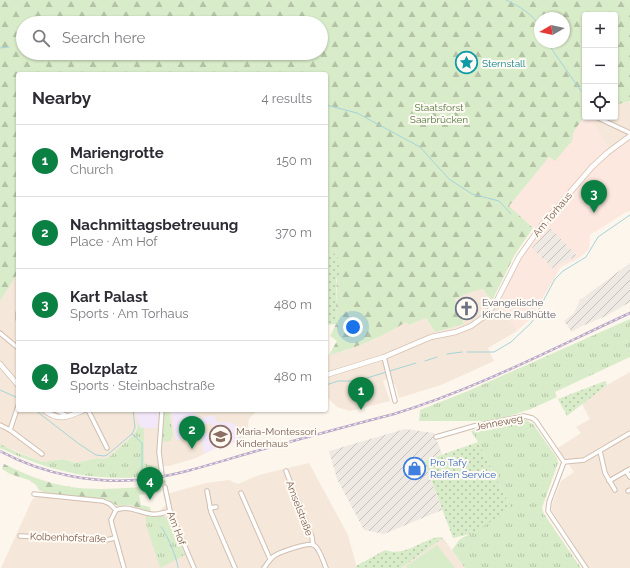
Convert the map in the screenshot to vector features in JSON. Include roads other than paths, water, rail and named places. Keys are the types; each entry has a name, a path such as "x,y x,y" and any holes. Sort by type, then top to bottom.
{"main road":[{"name":"Am Torhaus","path":"328,374 384,357 427,339 452,333 471,326 485,316 493,307 519,257 541,226 592,167 630,134"},
{"path":"0,364 16,382"},
{"path":"47,412 52,416 59,418 79,412"}],"street":[{"name":"Am Torhaus","path":"602,120 630,134"},
{"path":"0,333 16,346"},
{"path":"384,357 395,401"},
{"path":"10,430 16,412"},
{"path":"60,412 69,416"},
{"path":"89,412 107,448"},
{"path":"162,412 159,452 162,475"},
{"name":"Jenneweg","path":"436,437 474,426 528,416 536,421 564,462"},
{"path":"0,425 10,430 42,454"},
{"path":"586,568 548,511 549,502 564,462 584,460 630,433"},
{"path":"600,450 604,472 615,490"},
{"path":"609,481 628,470 630,477"},
{"name":"Amselstraße","path":"286,471 312,537 313,545 317,548 326,568"},
{"name":"Am Hof","path":"165,487 170,511 194,568"},
{"path":"207,491 210,508 235,568"},
{"path":"241,493 270,559"},
{"path":"34,494 103,501 110,504 116,510"},
{"path":"210,508 216,507"},
{"path":"124,568 111,520 116,510 129,508 152,514 170,511"},
{"name":"Kolbenhofstraße","path":"20,536 106,540 115,538"},
{"path":"264,568 270,559 277,554 306,544 313,545"}],"waterway":[{"path":"506,0 516,5 534,18"},
{"path":"0,48 9,47"},
{"path":"551,48 581,91"},
{"path":"328,106 357,113 420,147 449,179 472,194 499,201 511,214"},
{"path":"467,352 494,352 511,342 532,322 555,279 563,271 586,257 598,237 630,215"},
{"path":"447,354 462,352"},
{"path":"425,361 437,357"},
{"path":"328,384 338,381 357,381 416,363"},
{"path":"0,390 16,397"},
{"path":"38,412 79,444 96,455 104,456 132,434 135,428 133,412"},
{"path":"132,434 142,443 142,467 144,475"},
{"path":"161,527 171,546 178,568"}],"tunnel":[{"path":"162,475 165,487"}],"railway":[{"path":"0,451 53,472 90,479 128,481 174,474 394,414 424,404 514,368 630,313"}],"place":[{"name":"Sternstall","path":"467,63"},
{"name":"Kart Palast","path":"594,213"},
{"name":"Evangelische Kirche Rußhütte","path":"466,308"},
{"name":"Mariengrotte","path":"361,410"},
{"name":"Maria-Montessori Kinderhaus","path":"221,437"},
{"name":"Nachmittagsbetreuung","path":"192,449"},
{"name":"Pro Tafy Reifen Service","path":"415,468"},
{"name":"Bolzplatz","path":"150,500"}],"park label":[{"name":"Staatsforst Saarbrücken","path":"439,112"}]}
